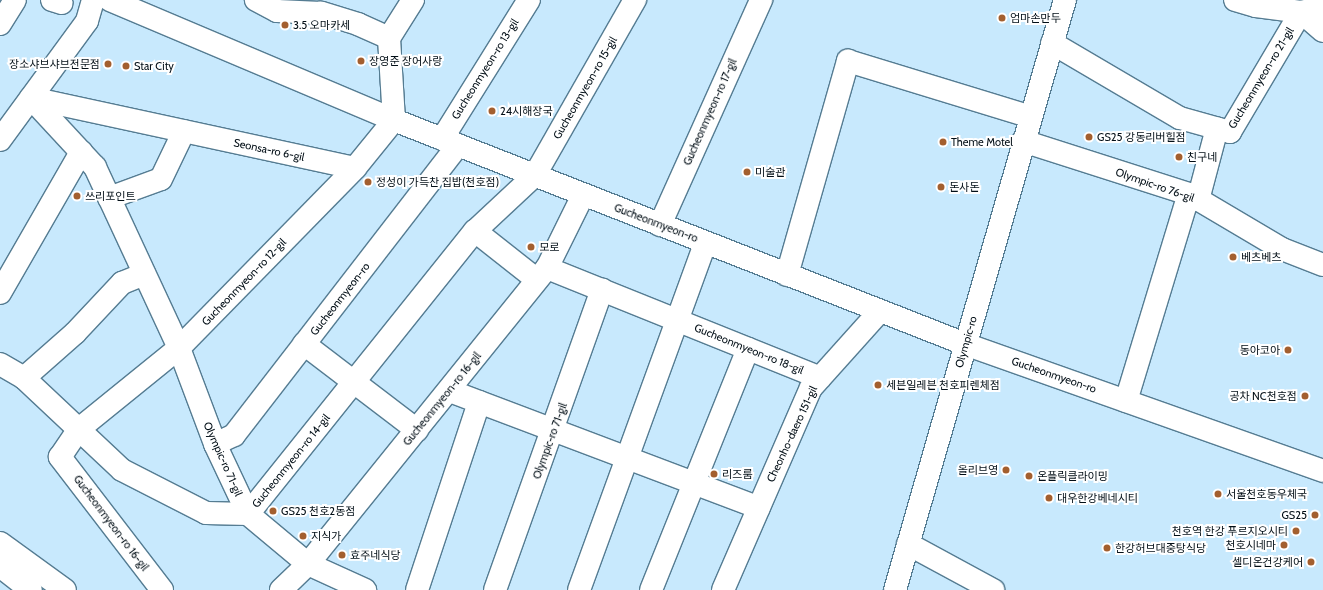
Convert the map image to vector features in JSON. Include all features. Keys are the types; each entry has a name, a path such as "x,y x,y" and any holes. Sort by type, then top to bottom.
{"street":[{"path":"0,24 15,0"},
{"path":"0,140 87,21 93,0"},
{"name":"Gucheonmyeon-ro","path":"110,0 394,120 787,275 965,344 1323,471"},
{"path":"256,0 277,11 321,13 358,24 389,38"},
{"path":"394,120 389,38 413,0"},
{"name":"Gucheonmyeon-ro 13-gil","path":"450,142 529,0"},
{"name":"Gucheonmyeon-ro 15-gil","path":"535,175 635,0"},
{"name":"Gucheonmyeon-ro 17-gil","path":"660,225 761,0"},
{"name":"Olympic-ro","path":"895,590 1064,0"},
{"path":"1235,0 1288,7 1323,7"},
{"path":"1288,7 1323,31"},
{"name":"Gucheonmyeon-ro 21-gil","path":"1126,401 1216,128 1230,132 1288,7"},
{"path":"1052,43 1180,118 1216,128"},
{"path":"787,275 848,61 1031,117"},
{"name":"Seonsa-ro 6-gil","path":"31,98 355,168"},
{"name":"Olympic-ro 71-gil","path":"31,98 94,167 179,348 215,444 248,514 308,564 366,590"},
{"name":"Gucheonmyeon-ro 12-gil","path":"60,457 79,429 179,348 355,168 394,120"},
{"path":"109,198 161,179 184,131"},
{"name":"Olympic-ro 76-gil","path":"1024,141 1194,197 1282,249 1323,266"},
{"name":"Gucheonmyeon-ro","path":"215,444 234,435 304,344 450,142"},
{"path":"0,293 81,152"},
{"name":"Gucheonmyeon-ro 14-gil","path":"0,364 24,378 122,470 206,513 248,514 475,231 535,175"},
{"name":"Gucheonmyeon-ro 16-gil","path":"281,590 308,564 450,391 542,274 583,194"},
{"path":"475,231 542,274"},
{"path":"579,590 679,321 706,243"},
{"path":"24,378 75,333 122,283 144,274"},
{"name":"Gucheonmyeon-ro 18-gil","path":"542,274 602,290 820,378"},
{"name":"Olympic-ro 71-gil","path":"495,590 554,430 602,290"},
{"name":"Cheonho-daero 151-gil","path":"722,590 811,388 880,311"},
{"path":"304,344 417,430"},
{"path":"651,590 748,349"},
{"path":"450,391 759,508"},
{"path":"417,590 479,402"},
{"name":"Gucheonmyeon-ro 16-gil","path":"60,457 162,590"},
{"path":"0,543 65,590"},
{"path":"908,544 993,590"},
{"path":"0,566 31,590"}],"place":[{"name":"엄마손만두","path":"1002,18"},
{"name":"3.5 오마카세","path":"285,25"},
{"name":"장영준 장어사랑","path":"361,61"},
{"name":"장소샤브샤브전문점","path":"108,64"},
{"name":"Star City","path":"126,66"},
{"name":"24시해장국","path":"492,111"},
{"name":"GS25 강동리버힐점","path":"1089,137"},
{"name":"Theme Motel","path":"943,142"},
{"name":"친구네","path":"1179,157"},
{"name":"미술관","path":"747,172"},
{"name":"정성이 가득찬 집밥(천호점)","path":"368,182"},
{"name":"돈사돈","path":"941,187"},
{"name":"쓰리포인트","path":"77,196"},
{"name":"모로","path":"531,247"},
{"name":"베츠베츠","path":"1233,257"},
{"name":"동아코아","path":"1288,350"},
{"name":"세븐일레븐 천호피렌체점","path":"878,385"},
{"name":"공차 NC천호점","path":"1305,396"},
{"name":"올리브영","path":"1006,470"},
{"name":"리즈룸","path":"714,474"},
{"name":"온플릭클라이밍","path":"1029,476"},
{"name":"서울천호동우체국","path":"1218,494"},
{"name":"대우한강베네시티","path":"1049,498"},
{"name":"GS25 천호2동점","path":"273,511"},
{"name":"GS25","path":"1315,515"},
{"name":"천호역 한강 푸르지오시티","path":"1296,531"},
{"name":"지식가","path":"303,536"},
{"name":"천호시네마","path":"1284,545"},
{"name":"한강허브대중탕식당","path":"1107,548"},
{"name":"효주네식당","path":"342,555"},
{"name":"셀디온건강케어","path":"1311,562"}]}
